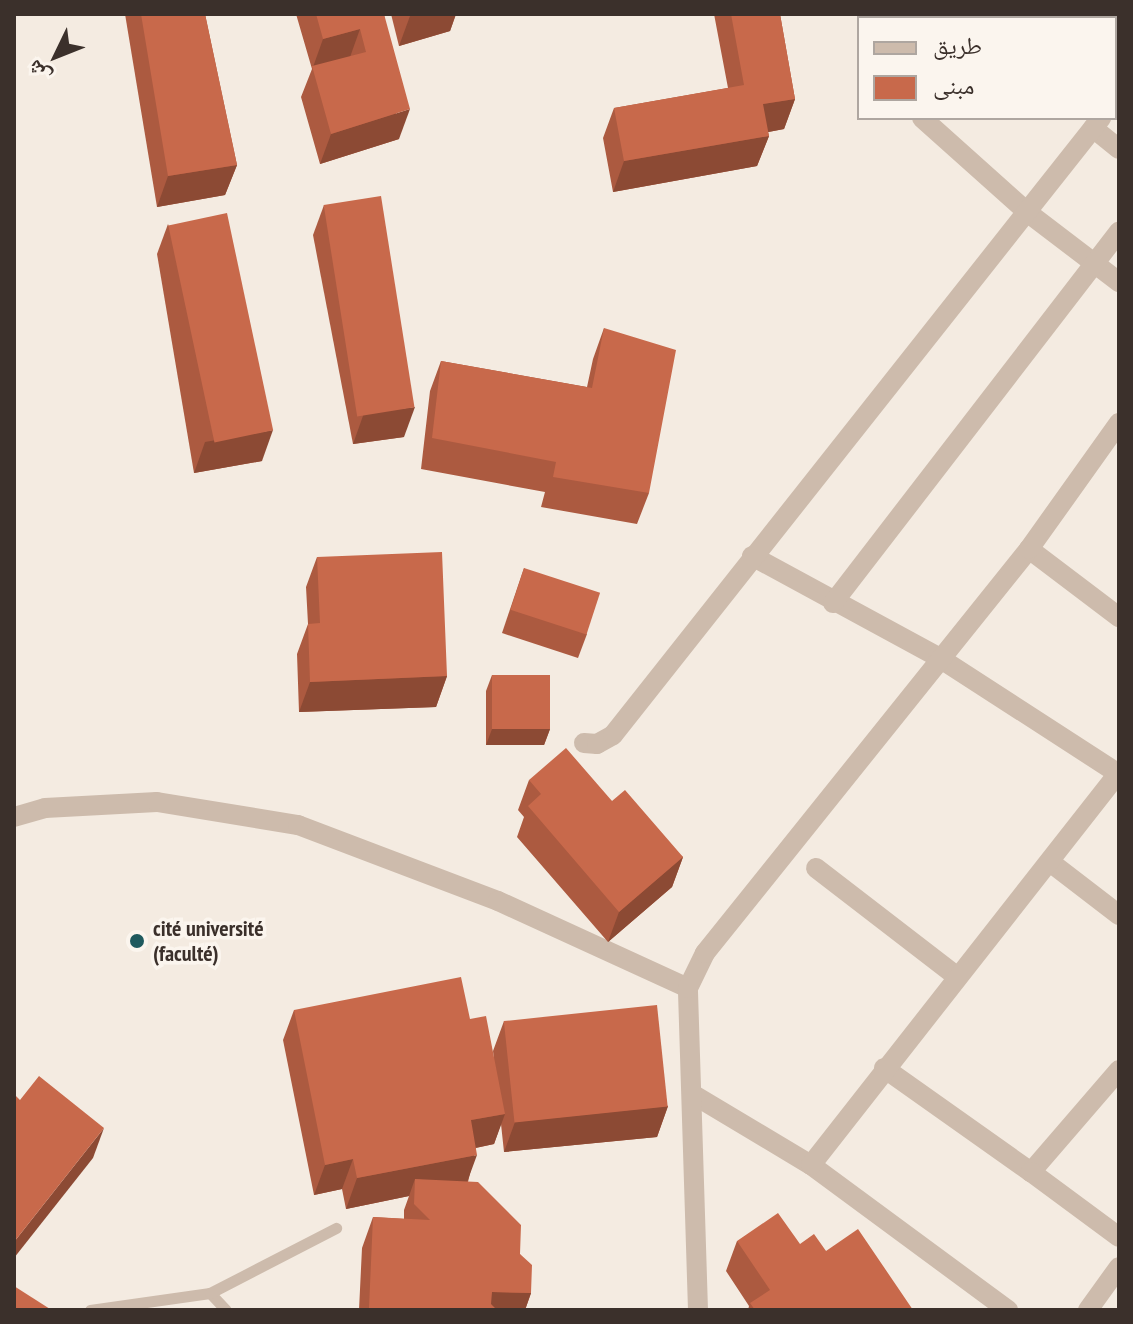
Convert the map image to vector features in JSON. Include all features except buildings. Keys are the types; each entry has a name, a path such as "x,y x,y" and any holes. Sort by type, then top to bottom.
{"street":[{"path":"924,120 1027,212 1119,282"},
{"path":"584,743 597,744 613,735 1097,123 1119,149"},
{"path":"833,603 1119,231"},
{"path":"698,1310 694,1095 685,1017 688,988 705,953 938,657 1029,549 1119,423"},
{"path":"1029,549 1119,617"},
{"path":"752,556 833,603 938,657 1119,773 956,976 811,1165"},
{"path":"14,817 45,808 157,802 298,825 498,901 688,988"},
{"path":"1050,862 1119,915"},
{"path":"816,868 956,976"},
{"path":"884,1068 1119,1237"},
{"path":"1031,1172 1119,1070"},
{"path":"694,1095 811,1165 1008,1310"},
{"path":"1088,1310 1119,1267"}],"lane":[{"path":"90,1310 210,1293 336,1228"},
{"path":"210,1293 226,1310"}],"place":[{"name":"cité université (faculté)","path":"137,941"}]}
